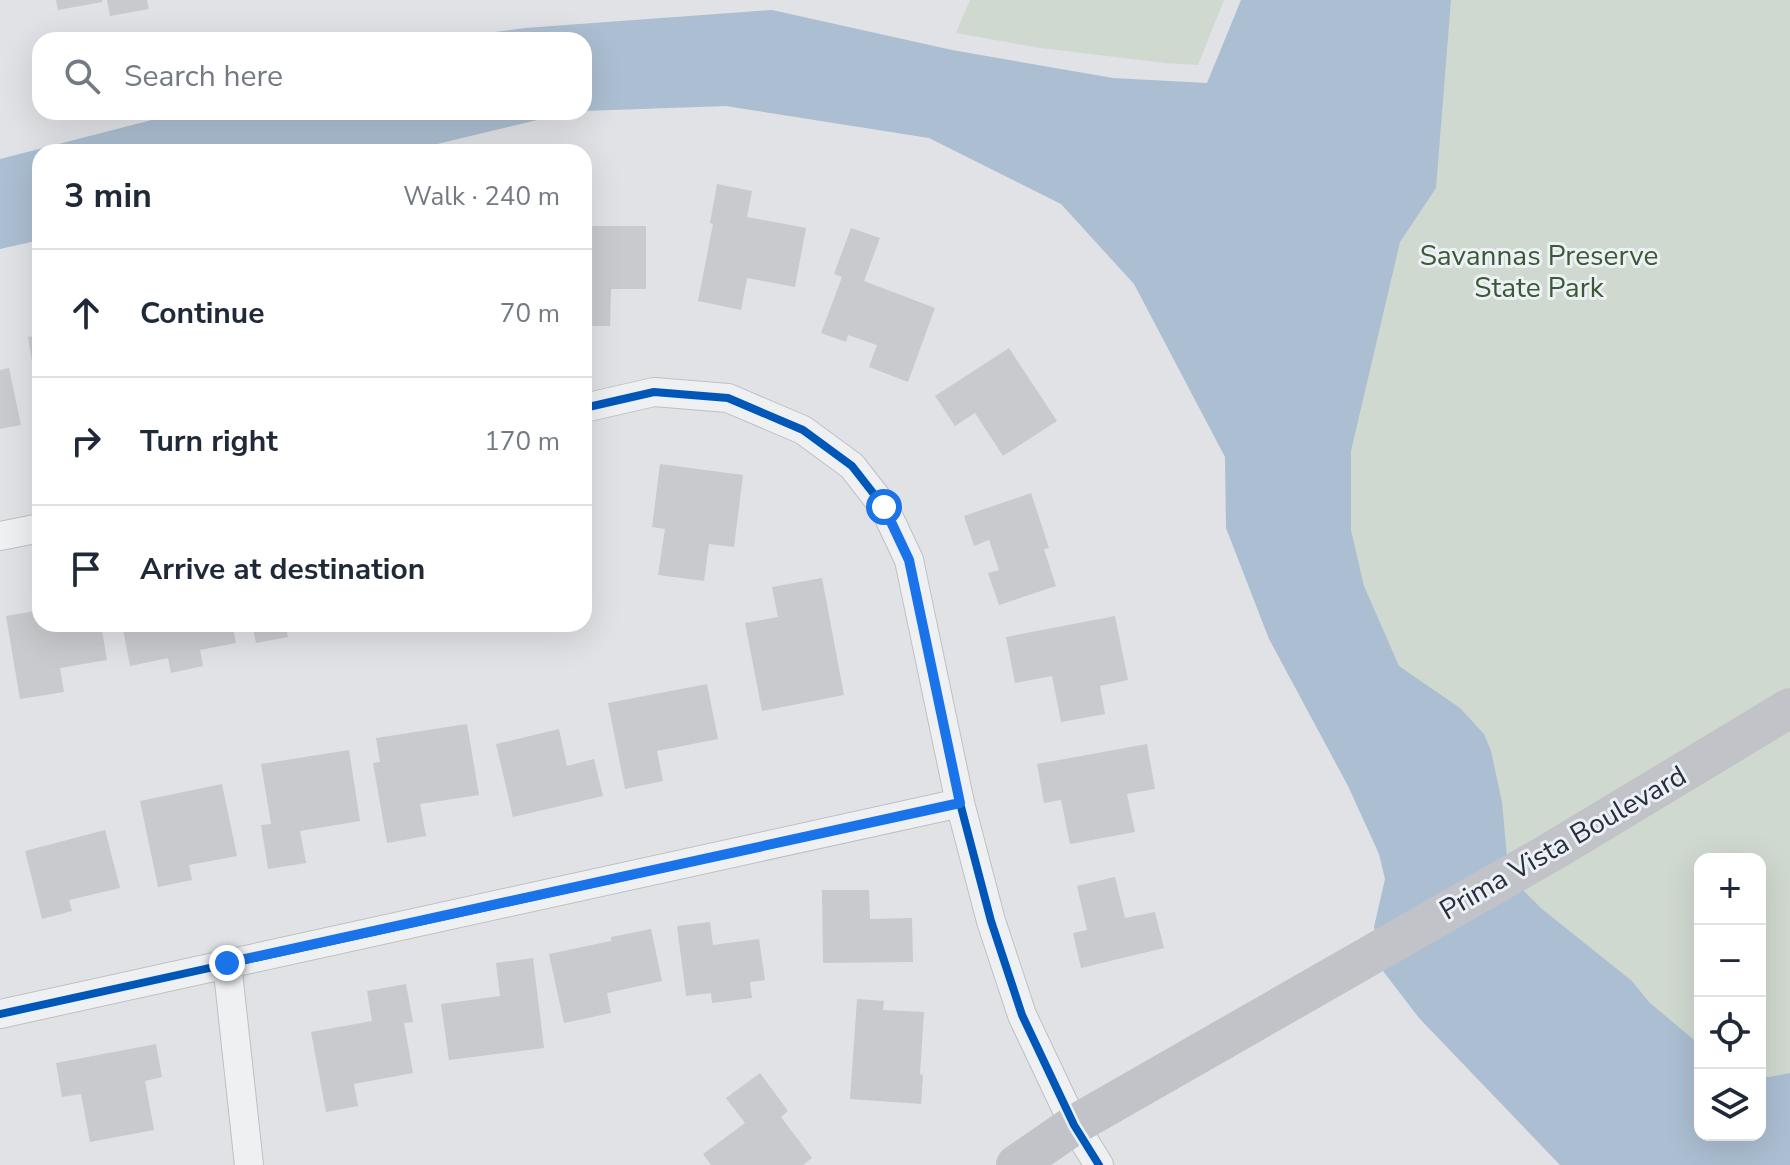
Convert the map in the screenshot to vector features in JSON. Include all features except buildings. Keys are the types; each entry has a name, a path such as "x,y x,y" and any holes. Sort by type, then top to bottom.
{"main road":[{"name":"Prima Vista Boulevard","path":"1016,1165 1074,1125 1551,852 1790,708"}],"street":[{"path":"592,406 654,392 728,398 803,430 852,466 884,507 909,560 960,803 991,921 1022,1015 1074,1125 1099,1165"},
{"path":"0,536 32,530"},
{"path":"0,1014 960,803"},
{"path":"227,963 249,1165"}],"green space":[{"path":"970,0 1224,0 1198,65 1040,48 956,33"},
{"name":"Savannas Preserve State Park","path":"1338,0 1790,0 1790,1165 1717,1165 1500,1005 1313,544"}],"water":[{"path":"1241,0 1451,0 1436,188 1400,242 1351,451 1351,530 1364,586 1399,666 1460,708 1484,734 1491,751 1502,802 1507,857 1515,882 1542,909 1632,981 1649,1002 1694,1040 1694,1141 1766,1141 1766,1077 1790,1073 1790,1165 1560,1165 1419,1018 1383,971 1374,927 1385,879 1379,854 1348,786 1269,639 1226,528 1225,457 1134,284 1061,204 929,138 726,106 592,111 592,32 495,32 772,10 952,50 1113,78 1207,83"},
{"path":"152,120 538,120 437,144 58,144"},
{"path":"32,151 32,242 0,249 0,159"}],"cycle path":[{"path":"592,406 654,392 728,398 803,430 852,466 884,507 909,560 960,803 991,921 1022,1015 1074,1125 1099,1165"},
{"path":"0,1014 960,803"}],"route":[{"path":"227,963 960,803 909,560 884,507"}]}
